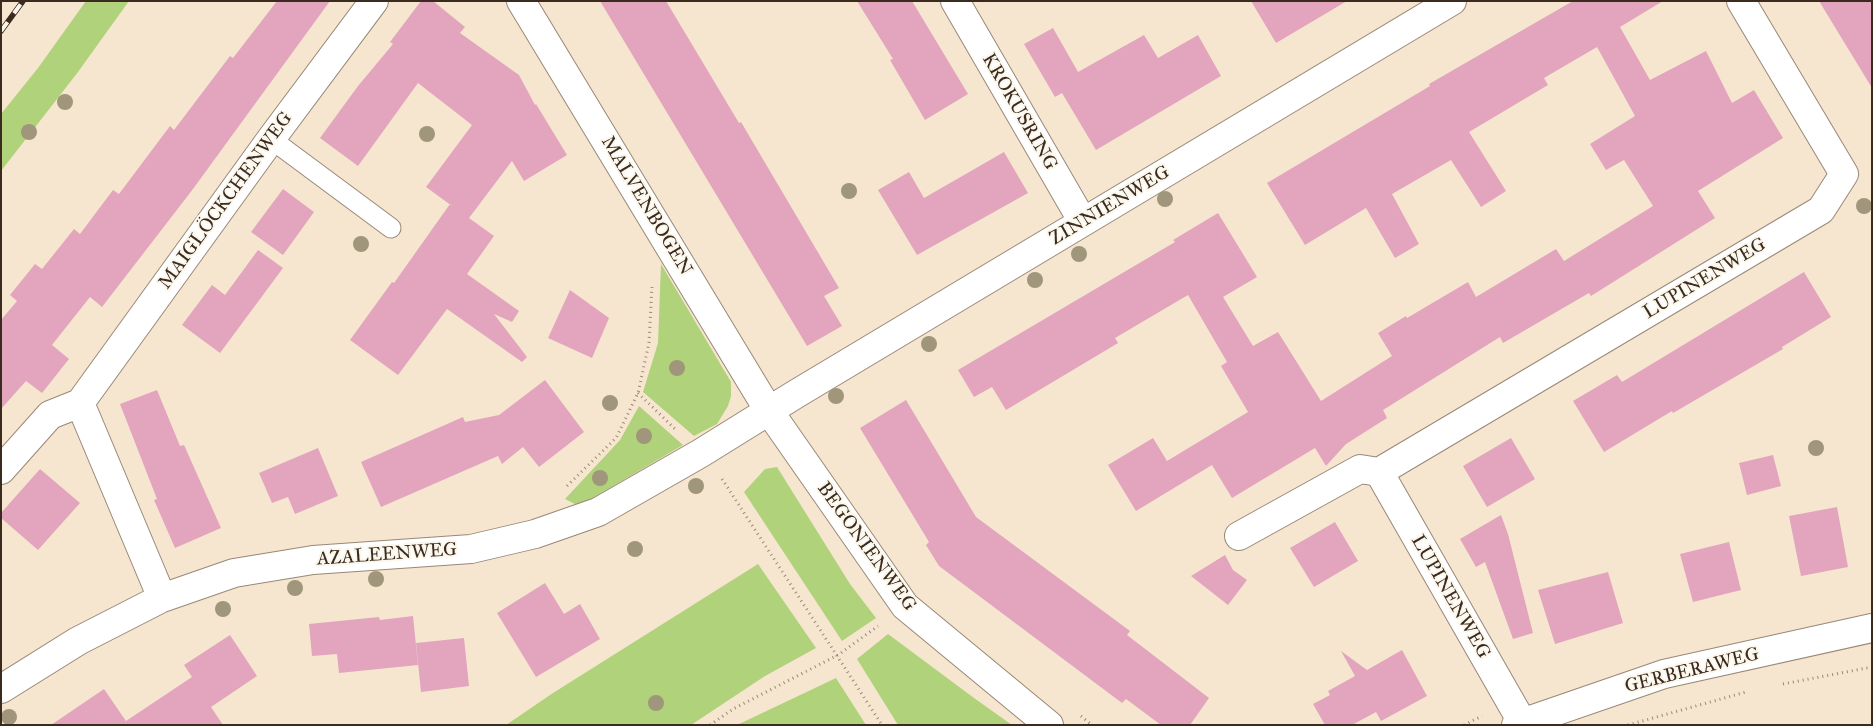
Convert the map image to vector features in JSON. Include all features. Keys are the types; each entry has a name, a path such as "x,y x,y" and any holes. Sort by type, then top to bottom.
{"street":[{"name":"MAIGLÖCKCHENWEG","path":"80,403 271,139 374,1"},
{"name":"MALVENBOGEN","path":"521,1 769,411"},
{"name":"KROKUSRING","path":"955,1 1083,222"},
{"name":"ZINNIENWEG","path":"769,411 1452,1"},
{"name":"LUPINENWEG","path":"1519,723 1379,472 1821,210 1844,174 1742,1"},
{"path":"1,470 50,415 80,403 162,598"},
{"name":"AZALEENWEG","path":"1,689 78,641 162,598 234,573 313,560 471,549 535,534 598,512 701,453 769,411"},
{"name":"BEGONIENWEG","path":"769,411 905,606 1049,725"},
{"path":"1239,536 1360,469 1379,472"},
{"name":"GERBERAWEG","path":"1519,723 1664,674 1872,628"}],"lane":[{"path":"271,139 391,228"}],"path":[{"path":"561,492 616,438 638,393 649,343 653,278"},
{"path":"638,393 701,453 719,476 838,655 882,725"},
{"path":"710,725 733,709 838,655 905,606"},
{"path":"1778,685 1872,667"},
{"path":"1628,725 1750,691"},
{"path":"1076,713 1092,725"}],"green space":[{"path":"86,1 129,1 78,72 1,171 1,114 38,68"},
{"path":"661,264 731,382 731,396 728,406 717,424 694,436 643,392 658,343"},
{"path":"639,406 683,445 579,506 565,499 620,440"},
{"path":"777,467 850,584 876,618 842,641 744,492 765,469"},
{"path":"758,564 816,648 765,676 691,725 506,725 553,693"},
{"path":"888,634 1012,725 898,725 857,659"},
{"path":"836,678 866,725 737,725"}],"building":[{"path":"277,1 330,1 193,189 102,307 90,297 52,345 69,359 42,393 26,381 1,409 1,320 17,301 10,295 35,264 42,269 74,229 80,234 113,190 119,194 170,126 174,130 230,56 233,58"},
{"path":"421,1 433,1 465,27 460,33 519,75 535,105 567,155 524,181 512,161 469,218 494,236 467,274 519,311 512,322 494,314 527,357 522,362 447,309 398,375 350,340 392,282 394,283 450,204 426,187 472,125 418,83 358,166 320,138 358,86 393,44 390,42"},
{"path":"600,1 666,1 739,123 741,122 839,288 824,296 842,326 807,346"},
{"path":"857,1 912,1 968,94 925,120 890,60 893,59"},
{"path":"1251,1 1347,1 1276,43"},
{"path":"1573,1 1663,1 1620,27 1650,80 1706,51 1732,103 1754,90 1783,138 1698,191 1715,218 1591,296 1589,293 1503,343 1500,337 1383,410 1387,418 1346,444 1326,466 1315,448 1232,498 1212,465 1136,511 1108,465 1153,438 1167,461 1248,412 1221,366 1227,362 1188,295 1115,338 1118,343 1006,410 992,387 974,397 958,370 1175,242 1173,240 1218,213 1257,277 1223,297 1253,346 1278,332 1321,401 1392,356 1378,333 1406,316 1407,318 1468,282 1476,297 1556,249 1564,261 1653,206 1624,160 1606,170 1590,144 1635,116 1597,47 1544,78 1548,85 1469,132 1506,191 1481,207 1451,160 1392,194 1419,244 1395,258 1366,208 1305,245 1267,183 1430,86 1429,84"},
{"path":"1819,1 1872,1 1872,88"},
{"path":"1053,28 1078,72 1144,35 1158,58 1198,35 1221,76 1096,150 1062,93 1055,97 1024,44"},
{"path":"1004,152 1028,193 917,255 878,190 909,172 924,198"},
{"path":"283,189 314,212 283,255 251,232"},
{"path":"258,250 283,268 220,353 182,325 212,285 225,295"},
{"path":"1804,272 1831,317 1782,347 1783,349 1673,413 1672,411 1604,452 1573,401 1617,375 1622,382"},
{"path":"570,290 609,318 592,358 548,338"},
{"path":"545,380 584,432 539,467 523,447 502,464 498,456 381,507 361,462 463,417 465,422 499,415"},
{"path":"157,390 180,446 184,445 221,528 175,548 154,500 157,499 120,404"},
{"path":"906,400 976,517 1130,631 1127,635 1209,698 1190,725 1161,725 1126,699 1122,703 939,566 926,545 929,542 860,428"},
{"path":"1511,438 1535,479 1487,507 1463,466"},
{"path":"318,448 338,496 295,514 288,497 272,503 259,473"},
{"path":"1773,455 1781,486 1747,495 1739,463"},
{"path":"40,469 80,503 38,550 1,518 1,513"},
{"path":"1837,507 1848,567 1801,576 1789,516"},
{"path":"1501,515 1508,534 1533,633 1513,639 1485,562 1476,567 1460,539"},
{"path":"1335,522 1358,561 1314,587 1290,548"},
{"path":"1729,542 1741,590 1693,602 1680,554"},
{"path":"1225,555 1233,570 1247,580 1228,605 1191,576"},
{"path":"1608,572 1623,623 1555,644 1538,590"},
{"path":"545,583 564,614 580,604 600,639 536,677 497,613"},
{"path":"413,616 418,665 339,673 337,654 312,656 309,624 379,617 380,620"},
{"path":"230,635 257,676 211,707 223,725 51,725 104,689 126,721 192,677 184,665"},
{"path":"464,638 469,686 421,692 416,643"},
{"path":"1402,650 1427,696 1381,721 1376,712 1352,725 1325,725 1313,704 1330,695 1328,691 1355,676 1341,651 1367,670"}],"railway":[{"path":"1,31 23,1"}]}
